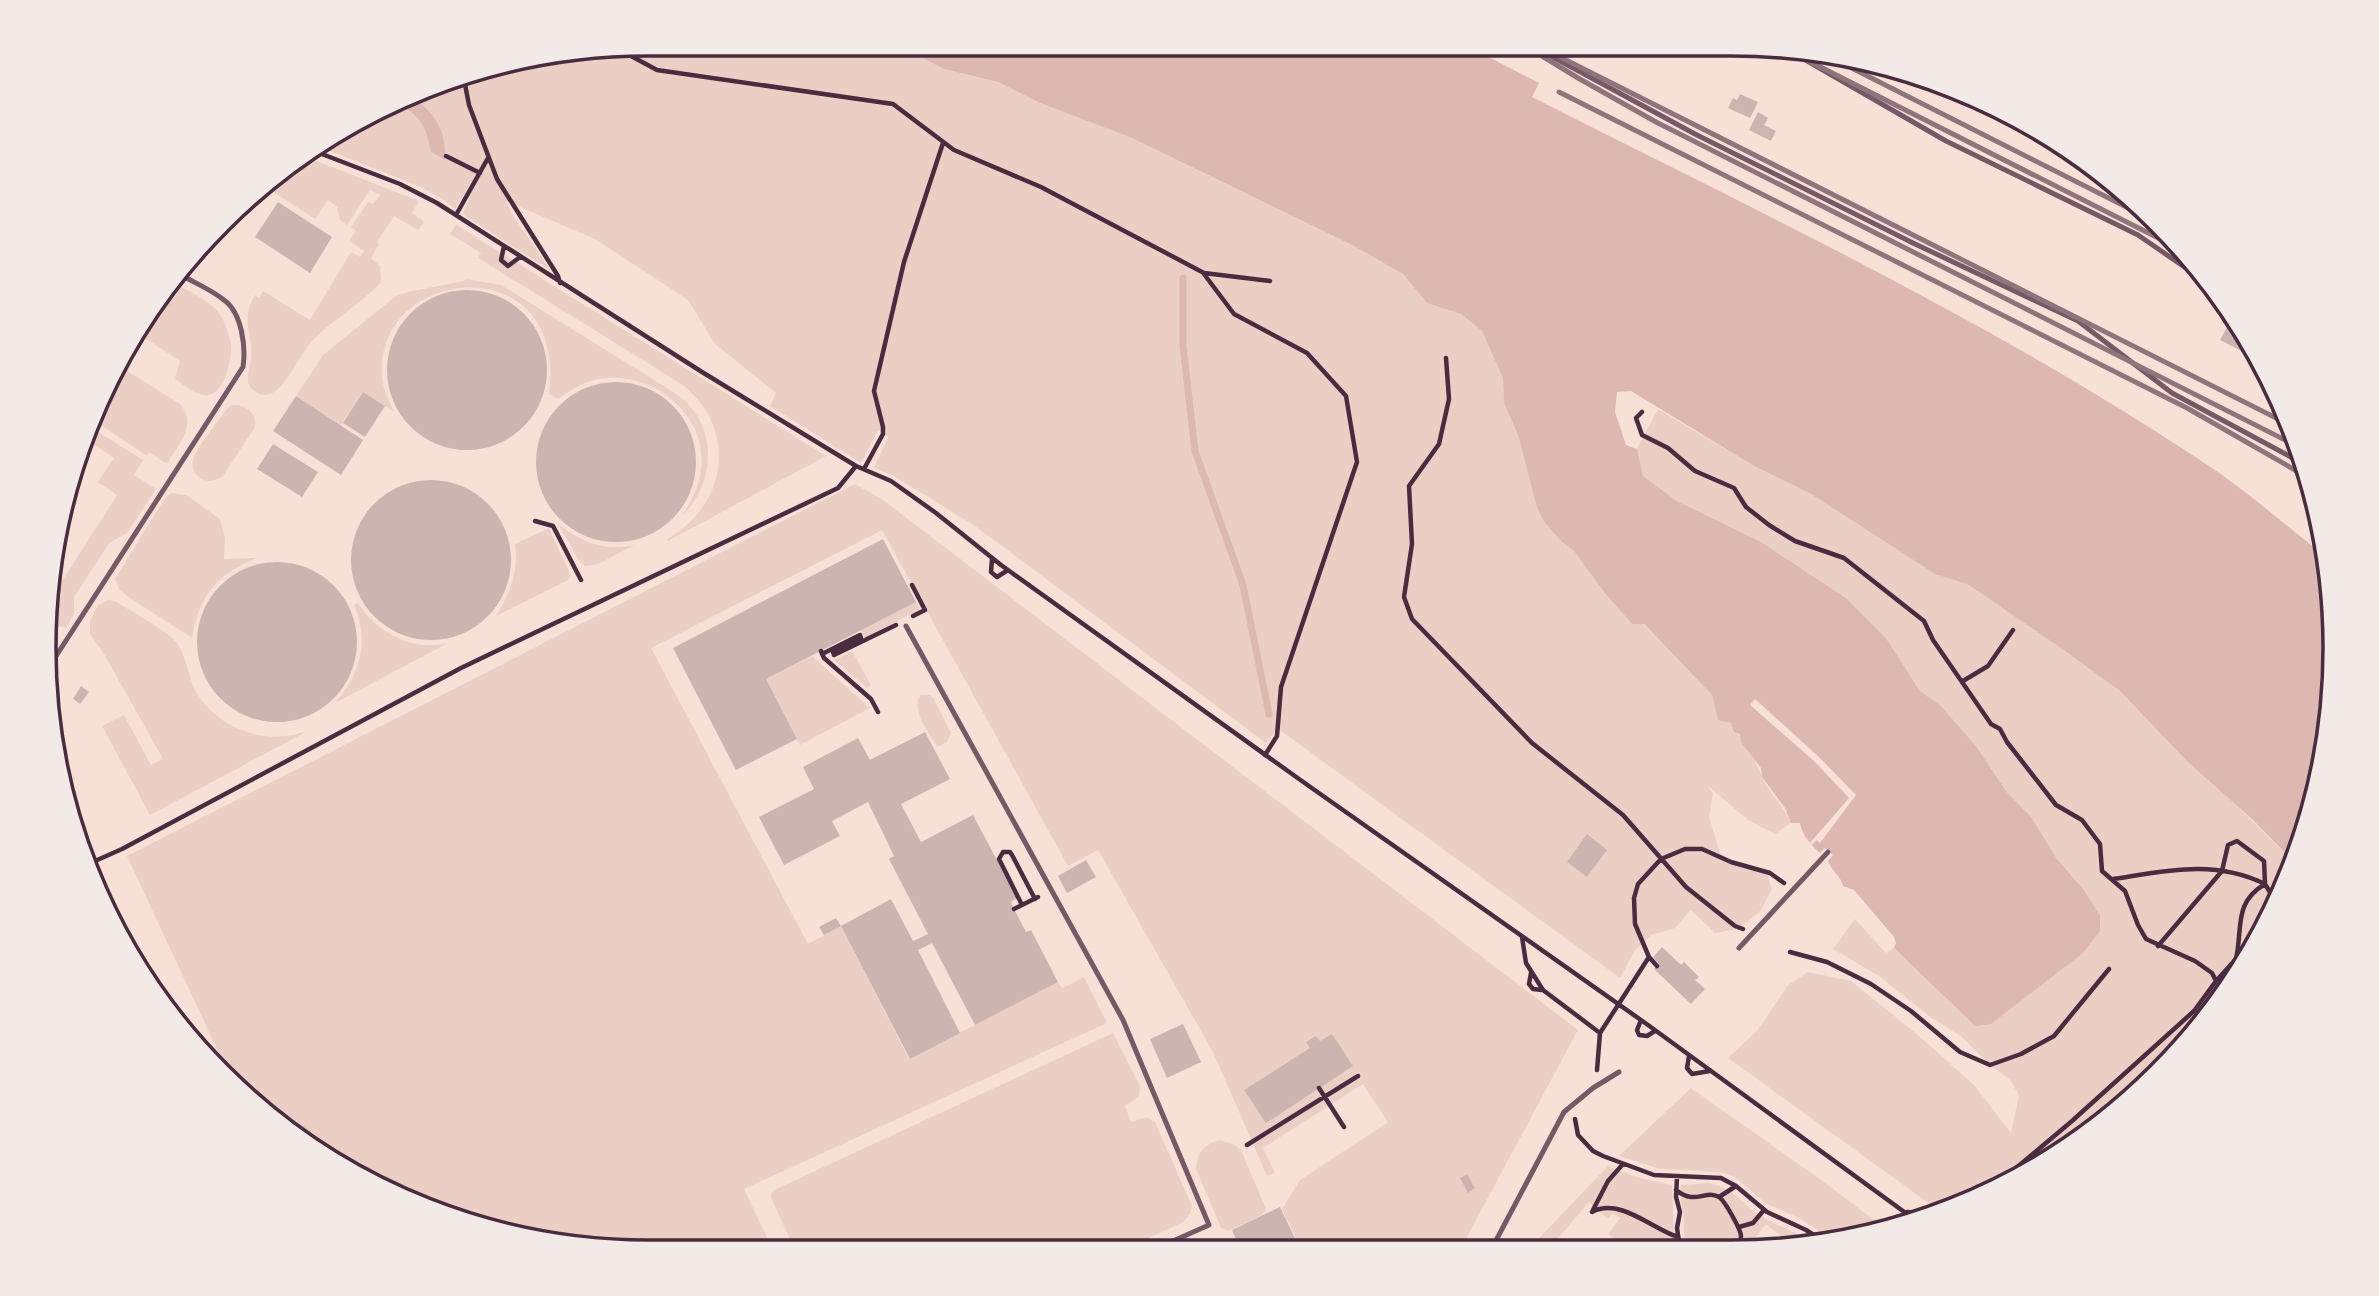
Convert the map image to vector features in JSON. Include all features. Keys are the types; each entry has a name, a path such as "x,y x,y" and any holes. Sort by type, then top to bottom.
{"lane":[{"path":"1551,56 1695,134 1913,243 2078,321 2172,393 2292,457"},
{"path":"1807,61 1946,141 2138,235 2182,265"},
{"path":"56,656 243,367 245,352 242,338 237,319 227,301 186,278"},
{"path":"906,626 1123,1020 1210,1226 1177,1240"},
{"path":"1739,948 1828,852"},
{"path":"1496,1240 1564,1112 1593,1088 1619,1072"}],"path":[{"path":"632,56 657,70 893,104 954,150 1041,187 1204,273 1270,281"},
{"path":"465,85 469,105 497,179 558,276 560,284"},
{"path":"864,469 883,433 874,391 901,275 943,143"},
{"path":"323,154 400,184 456,215 560,284 856,466 891,481 1008,570 1265,755 1641,1020 1905,1212 1910,1212"},
{"path":"446,156 480,173"},
{"path":"456,215 488,158"},
{"path":"504,246 501,261 508,266 520,257"},
{"path":"1204,273 1234,314 1307,353 1346,396 1357,462 1281,687 1277,736 1265,755"},
{"path":"1447,358 1449,399 1438,444 1409,486 1412,544 1404,597 1412,619 1532,743 1623,815 1686,887 1735,926 1753,933"},
{"path":"1642,412 1636,418 1642,435 1668,449 1695,471 1734,488 1746,507 1794,541 1844,558 1924,621 1933,640 1992,724 2000,729 2056,805 2082,820 2100,844 2102,871 2124,891 2146,939 2195,961 2212,973 2216,981"},
{"path":"96,861 461,668 838,488 856,466"},
{"path":"535,521 553,526 581,580"},
{"path":"992,558 991,572 997,577 1008,570"},
{"path":"1963,681 1988,666 2012,631"},
{"path":"868,639 834,655 833,652 861,638 860,635 822,653 871,699 878,712"},
{"path":"2158,946 2222,871 2228,845 2237,841 2264,861 2265,884 2270,892"},
{"path":"1657,966 1649,957 1635,924 1634,898 1639,884 1661,859 1685,849 1702,849 1731,862 1770,873 1793,890"},
{"path":"1014,909 1035,899 1010,852 1003,852 999,859 1022,905"},
{"path":"2112,880 2198,868 2244,874 2265,884"},
{"path":"2237,955 2240,944 2239,919 2247,899 2265,884"},
{"path":"1521,936 1526,963 1543,990 1600,1033"},
{"path":"1790,952 1827,962 1871,984 1911,1010 1959,1052 1990,1065 2021,1054 2054,1036 2109,969"},
{"path":"1593,1088 1597,1074 1600,1033 1649,957"},
{"path":"2020,1165 2194,1011 2231,965"},
{"path":"1641,1020 1637,1030 1639,1035 1647,1036 1655,1031"},
{"path":"1689,1056 1687,1068 1692,1074 1710,1071"},
{"path":"1247,1145 1359,1076"},
{"path":"1319,1088 1344,1127"},
{"path":"1575,1116 1578,1135 1602,1156 1654,1175 1721,1178 1736,1186 1764,1210 1813,1234"},
{"path":"1623,1164 1608,1181 1591,1212 1607,1208 1618,1210 1678,1237"},
{"path":"1677,1177 1679,1240"},
{"path":"1719,1197 1736,1186"},
{"path":"1676,1189 1692,1198 1712,1195 1719,1197 1739,1227 1740,1240"},
{"path":"1739,1227 1754,1223 1764,1210"}],"shaded area":[{"path":"919,56 944,69 998,82 1040,103 1132,138 1352,245 1403,274 1427,303 1461,314 1482,331 1503,378 1504,403 1518,435 1537,508 1545,523 1574,551 1632,624 1643,624 1712,695 1718,720 1730,723 1736,729 1765,783 1788,817 1791,823 1775,834 1748,820 1707,785 1713,793 1709,817 1720,853 1740,867 1767,874 1772,889 1761,910 1738,929 1715,933 1691,910 1675,928 1651,935 1635,950 1620,978 1277,728 1266,743 975,526 894,476 874,468 888,437 878,430 861,463 770,406 776,393 715,344 688,300 597,240 506,201 551,271 462,214 470,198 464,194 455,209 421,187 328,150 405,108 422,124 431,152 445,160 416,103 458,87 533,67 609,57"},
{"path":"919,56 1486,56 1539,83 1532,97 1873,270 2041,362 2219,473 2314,547 2322,609 2322,687 2312,763 2286,854 2253,820 2188,762 2120,691 2065,651 1969,585 1935,574 1811,494 1754,466 1631,391 1617,392 1615,412 1626,445 1637,449 1643,476 1677,501 1761,542 1846,598 1886,638 1920,691 1941,706 1976,746 2006,791 2031,817 2057,859 2084,890 2100,915 2100,931 2083,953 1991,1024 1975,1026 1894,948 1894,937 1854,890 1843,886 1828,861 1833,855 1825,848 1820,853 1807,840 1800,823 1791,823 1785,808 1762,777 1761,768 1741,742 1740,734 1734,732 1731,723 1718,720 1712,695 1644,624 1632,624 1574,551 1545,523 1537,508 1518,435 1504,403 1503,378 1482,331 1461,314 1427,303 1403,274 1352,245 1132,138 1040,103 998,82 944,69"},
{"path":"419,102 438,124 444,141 445,160 431,152 422,124 405,108"},
{"path":"314,160 419,201 412,213 424,222 418,230 394,216 377,242 379,244 371,258 380,266 381,282 319,334 280,387 264,395 252,389 248,381 251,349 248,312 255,295 259,298 263,291 310,320 351,252 360,257 364,251 349,241 356,231 351,227 368,202 373,204 380,195 370,190 347,225 340,220 337,207 328,200 315,219 272,191"},
{"path":"456,225 826,456 668,541 667,539 696,515 707,501 714,485 719,450 706,410 683,385 478,258 481,253 450,234"},
{"path":"466,279 501,285 687,403 704,432 708,461 700,490 683,515 697,488 701,470 701,449 695,429 684,412 670,398 633,380 612,378 591,381 558,399 549,394 547,346 530,313 502,294 470,288 436,294 407,311 388,339 382,376 394,412 363,392 341,425 296,396 323,355 396,296"},
{"path":"179,286 209,304 221,316 231,349 228,369 222,383 214,393 208,395 195,392 175,379 180,361 144,338"},
{"path":"125,370 180,404 185,412 187,427 167,464 149,452 147,456 100,424"},
{"path":"232,405 250,410 255,427 223,476 205,480 197,475 193,468 195,455 213,427"},
{"path":"1658,409 1754,466 1811,494 1935,574 1969,585 2120,691 2286,854 2262,910 2223,977 2201,1008 2150,1067 2091,1118 2027,1161 1993,1179 1931,1205 1728,1058 1757,1031 1788,985 1808,972 1851,981 1975,1086 2011,1133 2019,1095 2010,1080 1990,1065 1962,1037 1929,1016 1879,976 1833,949 1855,919 1886,953 1894,948 1975,1026 2100,915 2084,890 2057,859 2031,817 2006,791 1976,746 1941,706 1920,691 1886,638 1846,598 1761,542 1677,501 1643,476 1637,449"},
{"path":"97,431 143,460 134,475 156,489 127,533 109,543 74,597 74,614 66,628 61,626 57,628 60,585 117,495 98,482 114,458 92,444"},
{"path":"855,484 883,500 1578,1030 1465,1240 1297,1240 1282,1209 1300,1180 1388,1122 1363,1084 1263,1148 1275,1173 1267,1176 1213,1052 1098,850 1068,866 882,530 651,648 808,944 841,926 909,1059 1058,982 1062,988 1084,977 1107,1023 744,1189 768,1240 609,1239 533,1229 458,1209 421,1195 352,1161 288,1118 221,1058 127,856"},
{"path":"171,493 186,495 220,519 225,538 224,559 257,558 231,571 212,588 199,610 192,638 127,596 119,589 115,579 165,498"},
{"path":"558,524 594,544 614,547 635,545 598,564 585,566 578,559"},
{"path":"549,528 571,576 568,580 496,616 512,582 516,563 515,544"},
{"path":"109,600 148,621 177,643 194,688 203,702 227,723 256,735 272,737 304,733 150,815 102,726 124,715 151,765 163,759 90,634 90,622 98,605"},
{"path":"916,602 920,609 865,638 861,630"},
{"path":"358,603 375,623 397,638 422,645 448,643 335,703 351,680 360,657 361,632 354,605"},
{"path":"852,651 871,685 867,688 834,660"},
{"path":"812,656 870,708 800,745 766,679"},
{"path":"921,695 930,695 934,699 951,733 947,742 937,747 919,714 917,707"},
{"path":"1113,1033 1140,1086 1139,1097 1125,1106 1131,1122 1146,1117 1155,1122 1192,1206 1190,1214 1183,1222 1145,1240 790,1240 772,1200 771,1194 774,1190"},
{"path":"1691,1088 1876,1222 1822,1233 1799,1218 1765,1203 1735,1177 1722,1172 1660,1169 1619,1156"},
{"path":"1220,1140 1241,1150 1266,1209 1262,1215 1228,1231 1221,1228 1196,1169 1202,1150"},
{"path":"1608,1166 1639,1178 1672,1185 1675,1240 1616,1240 1608,1234 1620,1218 1613,1213 1608,1219 1589,1202 1557,1240 1538,1240"},
{"path":"1709,1183 1726,1189 1764,1218 1800,1236 1781,1238 1766,1224 1754,1239 1685,1240 1681,1185"}],"pier":[{"path":"1755,699 1856,795 1820,843 1816,840 1812,845 1810,843 1849,798 1814,761 1750,705"}],"building":[{"path":"1740,94 1758,102 1750,118 1728,108 1733,98 1737,100"},
{"path":"1758,112 1768,118 1764,125 1776,131 1771,141 1749,130"},
{"path":"278,202 332,237 310,273 255,237"},
{"path":"467,290 498,296 523,314 541,339 547,370 541,401 523,426 498,444 467,450 436,444 411,426 393,401 387,370 393,339 411,314 436,296"},
{"path":"2228,326 2244,352 2220,340"},
{"path":"616,382 647,388 672,406 690,431 696,462 690,493 672,518 647,536 616,542 585,536 560,518 542,493 536,462 542,431 560,406 585,388"},
{"path":"363,392 385,406 365,437 343,423"},
{"path":"296,396 363,440 341,475 273,431"},
{"path":"273,444 318,472 302,497 257,469"},
{"path":"431,480 462,486 487,504 505,529 511,560 505,591 487,616 462,634 431,640 400,634 375,616 357,591 351,560 357,529 375,504 400,486"},
{"path":"883,539 916,602 766,679 797,739 736,770 673,648"},
{"path":"277,562 308,568 333,586 351,611 357,642 351,673 333,698 308,716 277,722 246,716 221,698 203,673 197,642 203,611 221,586 246,568"},
{"path":"81,686 89,692 80,704 73,699"},
{"path":"925,732 950,779 901,804 921,842 973,815 1017,898 1011,902 1014,909 1026,932 1031,930 1058,982 975,1025 932,943 918,950 960,1033 910,1059 841,926 891,899 913,941 928,934 889,859 894,856 868,802 832,821 840,836 784,865 759,817 814,789 803,767 858,738 870,760"},
{"path":"1587,834 1607,850 1587,877 1567,862"},
{"path":"1086,860 1096,877 1067,893 1058,876"},
{"path":"836,918 841,926 824,935 819,927"},
{"path":"1662,947 1681,965 1684,962 1699,977 1695,980 1705,989 1691,1004 1654,969 1659,964 1653,957"},
{"path":"1183,1024 1201,1062 1167,1078 1150,1039"},
{"path":"1332,1034 1353,1066 1266,1123 1244,1090 1310,1048 1306,1042 1316,1036 1320,1041"},
{"path":"1467,1174 1475,1188 1468,1193 1460,1178"},
{"path":"1280,1207 1296,1240 1236,1240 1232,1230"}],"waterway":[{"path":"1183,278 1183,346 1195,451 1243,585 1269,714"}],"railway":[{"path":"1542,56 1656,122 2285,440"},
{"path":"1560,57 2277,418"},
{"path":"1809,61 2158,238"},
{"path":"1853,69 2124,206"},
{"path":"1559,92 2187,408 2296,470"}]}
